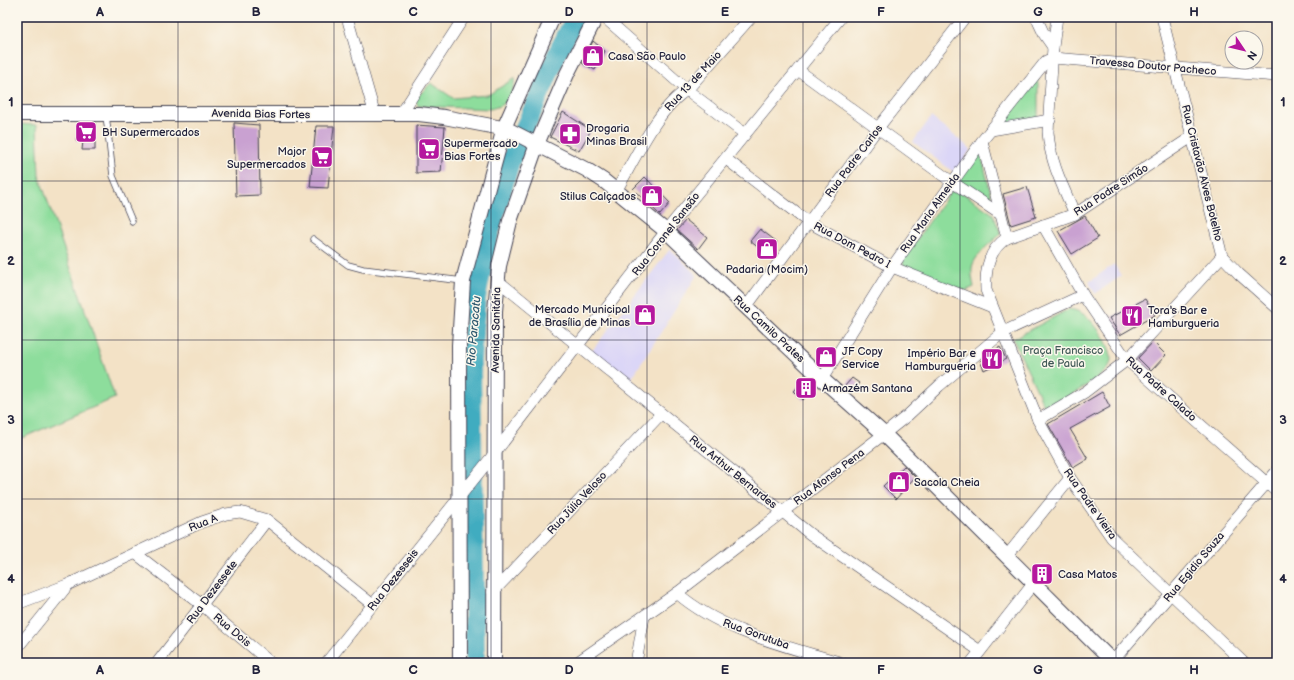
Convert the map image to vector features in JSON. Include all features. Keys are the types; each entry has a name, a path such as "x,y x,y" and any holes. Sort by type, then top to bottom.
{"street":[{"path":"347,17 375,115"},
{"path":"401,114 464,17"},
{"path":"460,663 459,345 463,281 505,128 553,17"},
{"name":"Avenida Sanitária","path":"494,663 494,454 497,280 502,248 534,142 596,17"},
{"path":"604,17 687,90 745,134"},
{"name":"Rua 13 de Maio","path":"616,191 658,120 674,99 687,90 751,17"},
{"name":"Rua Coronel Sansão","path":"494,454 666,231 842,17"},
{"name":"Rua Padre Carlos","path":"746,307 878,128 965,17"},
{"path":"1036,17 1044,34 1053,46"},
{"path":"1057,17 1053,46 1049,146 1054,164 1076,214"},
{"name":"Rua Cristavão Alves Botelho","path":"1162,17 1222,256 1239,274 1277,308"},
{"name":"Travessa Doutor Pacheco","path":"1053,58 1277,76"},
{"name":"Rua Maria Almeida","path":"822,379 892,267 952,182 982,141 1046,61 1053,58"},
{"path":"798,70 952,182 1000,214"},
{"name":"Avenida Bias Fortes","path":"17,114 106,112 401,114 444,117 505,128"},
{"path":"991,130 1050,120"},
{"name":"Rua Camilo Prates","path":"505,128 587,170 666,231 822,379 884,434 1112,662"},
{"name":"Rua Padre Simão","path":"992,307 986,290 987,271 991,253 998,244 1007,238 1076,214 1193,136"},
{"path":"982,141 1007,238"},
{"name":"Rua Dom Pedro I","path":"726,159 808,222 892,267 992,307"},
{"name":"Rua Padre Calado","path":"1043,225 1083,295 1127,360 1277,492"},
{"path":"1038,420 1085,392 1127,360 1222,256"},
{"name":"Rua Arthur Bernardes","path":"497,280 810,534 980,651"},
{"name":"Rua Afonso Pena","path":"576,663 677,593 884,434 1003,332 1083,295"},
{"name":"Rua Padre Vieira","path":"992,307 1038,420 1070,478 1112,538 1244,663"},
{"name":"Rua Júlia Veloso","path":"493,592 661,414"},
{"name":"Rua Dezesseis","path":"326,663 494,454"},
{"name":"Rua Egidio Souza","path":"1112,662 1277,471"},
{"path":"1006,557 1070,478"},
{"name":"Rua A","path":"17,604 67,585 202,522 226,514 240,512 267,520 373,605"},
{"name":"Rua Dezessete","path":"157,663 267,520"},
{"name":"Rua Dois","path":"135,553 202,605 271,663"},
{"path":"971,663 1033,584"},
{"path":"17,648 67,585"},
{"name":"Rua Gorutuba","path":"677,593 691,605 714,618 775,642 839,663"},
{"path":"636,663 644,617"}],"lane":[{"path":"106,112 113,176 132,220"},
{"path":"313,239 348,265 363,269 463,281"}],"shaded area":[{"path":"931,117 971,149 955,173 913,142"},
{"name":"Mercado Municipal de Brasília de Minas","path":"670,249 697,275 630,381 588,356"},
{"path":"1114,264 1121,276 1095,294 1089,282"}],"green space":[{"path":"515,78 513,90 509,99 502,105 490,109 418,106 415,99 431,83 453,98 488,95"},
{"path":"1038,78 1038,117 1000,126"},
{"path":"17,124 37,125 39,176 115,398 17,440"},
{"path":"980,150 994,206 958,182"},
{"path":"957,189 993,214 1001,234 976,259 972,270 974,287 965,291 911,272 904,266 902,260 950,193"},
{"name":"Praça Francisco de Paula","path":"1069,309 1083,314 1097,328 1105,339 1109,349 1111,362 1105,371 1098,377 1080,390 1046,410 1013,339"}],"building":[{"name":"Casa São Paulo","path":"593,41 605,51 595,70 582,63"},
{"name":"Drogaria Minas Brasil","path":"563,112 591,130 579,151 550,137"},
{"name":"BH Supermercados","path":"78,123 95,123 95,150 82,150 83,141 76,141"},
{"path":"234,123 259,125 260,195 236,196"},
{"name":"Supermercado Bias Fortes","path":"416,125 445,127 441,172 416,173"},
{"name":"Major Supermercados","path":"316,126 334,126 328,188 310,187"},
{"name":"Stilus Calçados","path":"645,177 670,203 660,215 633,189"},
{"path":"1027,187 1036,217 1011,225 1003,194"},
{"path":"1085,216 1098,238 1072,254 1058,231"},
{"path":"686,220 707,237 698,249 677,230"},
{"name":"Padaria (Mocim)","path":"760,229 777,242 769,256 750,241"},
{"name":"Tora's Bar e Hamburgueria","path":"1145,299 1155,315 1120,335 1109,318"},
{"path":"1153,342 1166,355 1151,371 1138,358"},
{"name":"Império Bar e Hamburgueria","path":"1000,347 1006,359 984,370 980,361 989,353"},
{"name":"Armazém Santana","path":"807,377 817,386 803,400 794,391"},
{"path":"852,378 859,383 851,393 844,387"},
{"path":"1102,392 1110,407 1070,429 1088,459 1073,468 1048,424"},
{"name":"Sacola Cheia","path":"904,466 915,477 896,499 883,486"}],"waterway":[{"name":"Rio Paracatu","path":"475,663 471,360 476,298 488,239 510,162 558,52 576,17"}],"place":[{"name":"Casa São Paulo","path":"593,56"},
{"name":"BH Supermercados","path":"86,132"},
{"name":"Drogaria Minas Brasil","path":"570,134"},
{"name":"Supermercado Bias Fortes","path":"429,149"},
{"name":"Major Supermercados","path":"322,157"},
{"name":"Stilus Calçados","path":"652,196"},
{"name":"Padaria (Mocim)","path":"767,249"},
{"name":"Mercado Municipal de Brasília de Minas","path":"645,315"},
{"name":"Tora's Bar e Hamburgueria","path":"1132,316"},
{"name":"JF Copy Service","path":"826,357"},
{"name":"Império Bar e Hamburgueria","path":"992,359"},
{"name":"Armazém Santana","path":"806,388"},
{"name":"Sacola Cheia","path":"899,482"},
{"name":"Casa Matos","path":"1042,574"}]}
